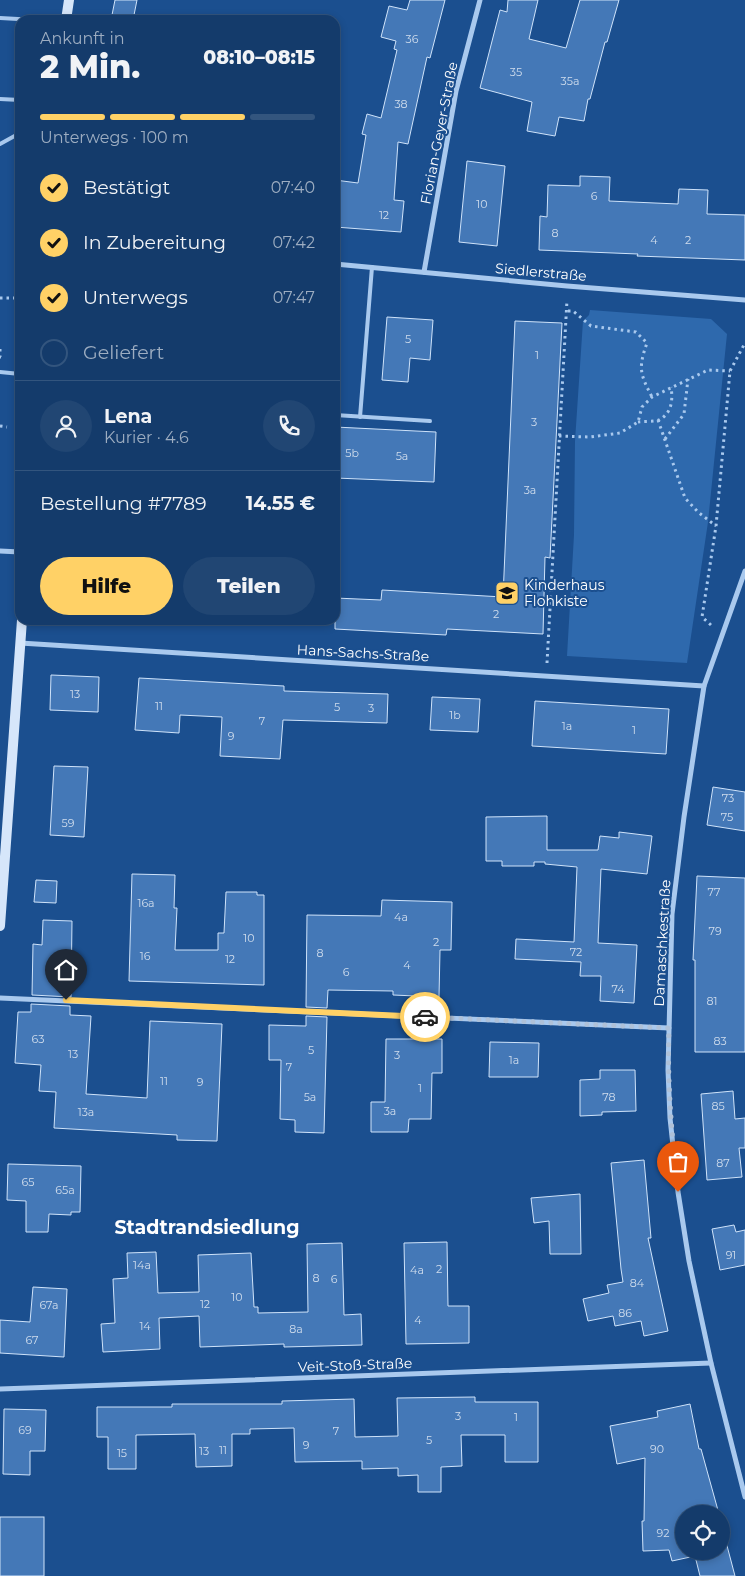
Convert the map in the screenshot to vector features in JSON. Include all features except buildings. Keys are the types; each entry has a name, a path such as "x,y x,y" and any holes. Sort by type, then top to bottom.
{"street":[{"path":"67,15 70,0"},
{"name":"Florian-Geyer-Straße","path":"424,272 456,91 480,0"},
{"name":"Siedlerstraße","path":"340,264 567,286 745,300"},
{"path":"0,551 15,552"},
{"name":"Damaschkestraße","path":"745,571 704,686 679,850 672,914 668,1070 670,1118 678,1192 689,1261 711,1363 745,1497"},
{"path":"0,926 22,625"},
{"name":"Hans-Sachs-Straße","path":"20,643 704,686"},
{"path":"0,998 669,1028"},
{"name":"Veit-Stoß-Straße","path":"0,1389 711,1363"}],"lane":[{"path":"0,18 15,19"},
{"path":"0,99 15,100"},
{"path":"0,144 15,136"},
{"path":"360,417 372,267"},
{"path":"0,372 15,374"},
{"path":"340,415 430,421"}],"path":[{"path":"546,675 568,311 567,286"},
{"path":"0,298 14,298"},
{"path":"568,311 573,311 591,326 636,332 647,343 641,361 642,378 652,397"},
{"path":"722,636 702,617 716,526 730,371 745,343"},
{"path":"638,422 642,407 652,397 708,370 730,371"},
{"path":"665,440 684,414 688,379"},
{"path":"559,436 590,437 620,433 638,422 658,420 670,410 673,398 671,387"},
{"path":"658,420 686,498 698,512 716,526"},
{"path":"0,426 7,427"}],"shaded area":[{"path":"590,310 711,319 727,334 708,522 687,663 567,656 574,535 575,441 583,321 589,315"}],"way so far":[{"path":"425,1017 669,1028 670,1118 678,1192"}],"place":[{"name":"Kinderhaus Flohkiste","path":"507,593"}],"district":[{"name":"Stadtrandsiedlung","path":"207,1227"}],"route":[{"path":"66,1000 425,1017"}]}
